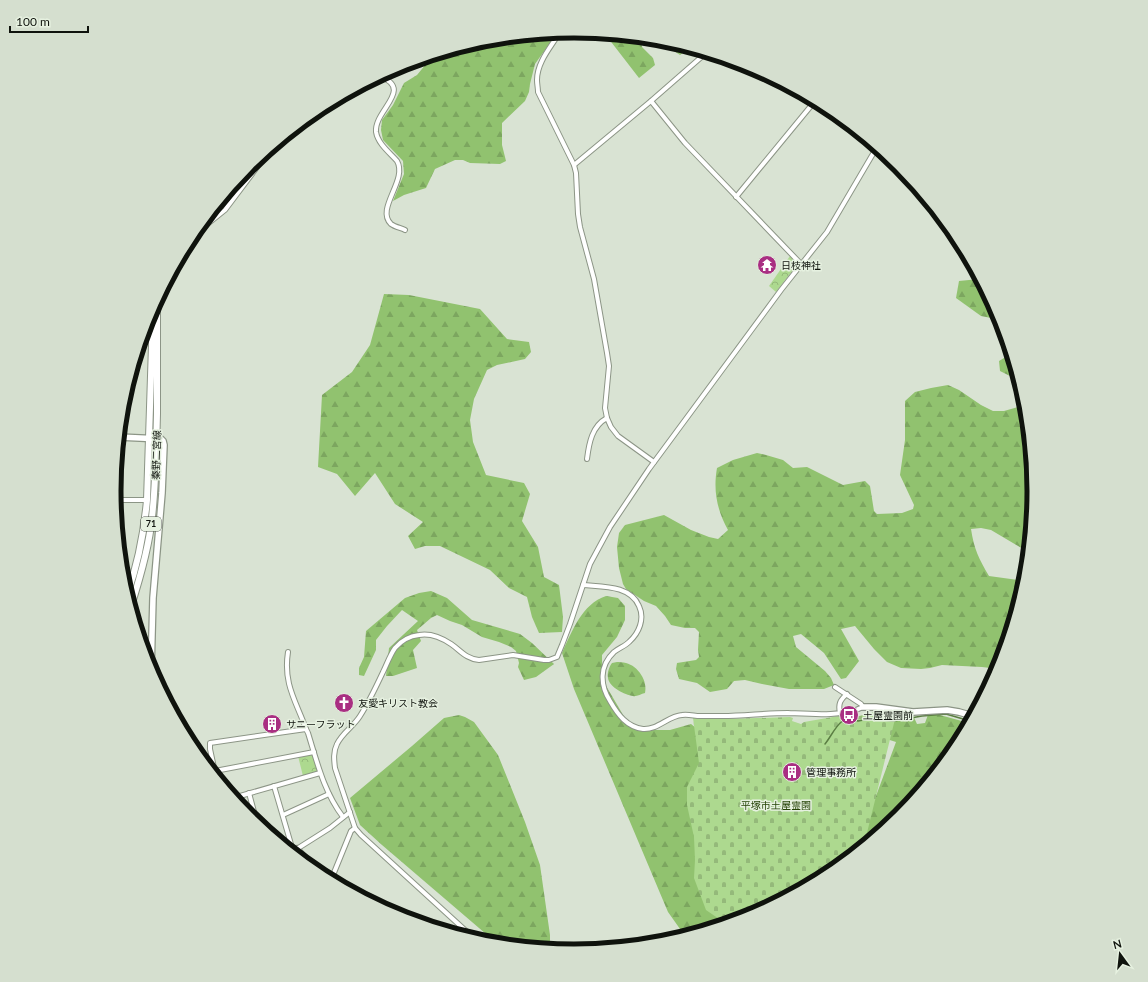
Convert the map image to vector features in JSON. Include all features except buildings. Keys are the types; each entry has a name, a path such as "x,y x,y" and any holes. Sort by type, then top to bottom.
{"main road":[{"name":"秦野二宮線","path":"130,578 138,556 145,521 153,438 158,344 157,313"},
{"name":"秦野二宮線","path":"134,597 145,557 152,519 156,472 153,438 151,327"}],"street":[{"path":"556,39 540,63 537,80 538,92 574,165 576,173 580,226 594,279 609,366 605,408 607,418 611,427 618,436 654,462"},
{"path":"574,165 652,101 701,56"},
{"path":"387,79 392,84 394,89 393,96 378,121 376,132 380,143 399,164 400,172 387,208 387,214 390,223 405,230"},
{"path":"652,101 685,143 801,264"},
{"path":"736,197 811,105"},
{"path":"466,931 360,835 355,828 335,768 334,751 337,744 359,717 371,697 391,656 399,644 412,637 427,635 444,640 468,658 474,660 513,656 549,660 557,657 590,564 610,527 654,462 801,264 827,232 874,151"},
{"path":"209,222 225,210 255,170"},
{"path":"587,458 594,429 600,421 607,418"},
{"path":"124,437 153,438 163,440 164,445 162,493 153,598 151,654"},
{"path":"121,500 147,500"},
{"path":"583,585 615,589 625,592 635,600 640,609 641,620 639,630 629,642 614,652 609,658 602,675 603,688 610,702 622,719 637,728 649,729 674,716 683,714 723,716 768,713 801,714 840,712 857,710 863,707 876,707 913,712 947,710 968,715"},
{"path":"288,652 286,660 288,685 308,733 320,773 335,806 343,817"},
{"path":"835,686 863,707"},
{"path":"840,712 839,703 841,698 847,694"},
{"path":"214,765 210,743 306,729"},
{"path":"218,770 314,752"},
{"path":"239,796 320,773"},
{"path":"274,786 293,846"},
{"path":"249,793 254,811"},
{"path":"282,815 329,794"},
{"path":"296,849 330,828 350,812"},
{"path":"333,875 351,831 355,828"}],"green space":[{"path":"553,39 535,64 529,92 525,101 502,123 502,145 506,161 500,164 470,163 463,160 455,160 435,169 426,188 404,195 393,201 404,174 403,161 383,140 381,130 382,120 393,105 404,83 417,75 426,64 434,62 433,60 457,53 486,47 515,42"},
{"path":"609,40 641,43 642,47 653,58 655,65 639,78"},
{"path":"671,49 685,52 680,55"},
{"path":"790,256 796,261 796,266 776,292 769,286"},
{"path":"974,279 993,318 981,316 956,298 959,281"},
{"path":"384,294 409,295 480,309 507,339 529,342 531,352 525,359 497,365 487,370 474,399 470,420 473,442 486,475 524,483 530,494 522,521 538,547 544,577 559,585 563,617 562,632 539,633 532,617 527,597 509,588 490,570 440,546 425,546 415,549 408,536 423,522 395,504 375,473 355,496 337,474 318,467 322,395 352,372 370,345"},
{"path":"1007,356 1013,378 1000,371 999,361"},
{"path":"948,385 993,411 1004,411 1019,407 1026,461 1027,491 1023,549 991,530 981,528 971,529 977,554 989,576 1018,580 1012,608 991,668 942,665 921,669 901,668 887,662 855,626 841,629 859,661 846,678 841,679 824,653 801,634 793,636 796,647 825,671 831,678 834,685 824,689 789,689 745,680 734,681 727,689 710,692 697,683 679,679 676,669 677,663 696,660 699,657 699,632 695,628 685,628 671,625 656,606 644,601 626,589 623,584 619,568 617,547 619,533 625,525 664,515 691,530 718,539 728,530 721,515 717,500 715,485 717,468 733,460 757,453 783,460 793,468 807,467 843,485 865,481 870,486 874,511 877,514 902,513 913,509 914,505 900,475 905,440 905,401 915,392"},
{"path":"431,591 447,598 472,620 520,634 554,664 536,677 524,680 518,667 519,663 516,651 511,647 482,637 462,625 437,615 417,630 421,641 413,650 417,668 393,676 386,676 389,648 418,621 402,610 376,640 376,650 364,676 359,675 359,668 364,657 366,631 405,598"},
{"path":"606,596 618,598 625,606 625,620 617,637 602,655 602,679 629,725 650,730 670,730 691,724 696,728 740,913 681,931 668,912 574,689 562,653 579,619 590,605"},
{"path":"624,662 634,667 638,671 645,684 645,693 636,696 630,695 618,690 611,684 608,678 608,670 612,663"},
{"path":"911,711 917,724 925,723 929,712 964,722 951,743 915,790 873,832 838,859 876,796 896,742 877,736 824,725 875,712"},
{"name":"平塚市土屋霊園","path":"876,712 896,715 866,838 826,868 747,910 720,920 706,910 694,878 694,837 687,805 687,787 699,763 693,718 728,719 790,717 793,718 792,721 801,724 804,722 850,714 857,717"},
{"path":"459,715 474,722 498,755 525,822 540,865 550,943 515,940 486,935 360,825 350,798 444,718"},
{"path":"313,755 318,769 316,772 303,776 298,756"}],"waterway":[{"path":"825,744 838,725 847,719 858,721 869,719 894,721 922,716 946,714 965,720"}],"place":[{"name":"日枝神社","path":"767,265"},
{"name":"友愛キリスト教会","path":"344,703"},
{"name":"土屋霊園前","path":"849,715"},
{"name":"サニーフラット","path":"272,724"},
{"name":"管理事務所","path":"792,772"}]}
